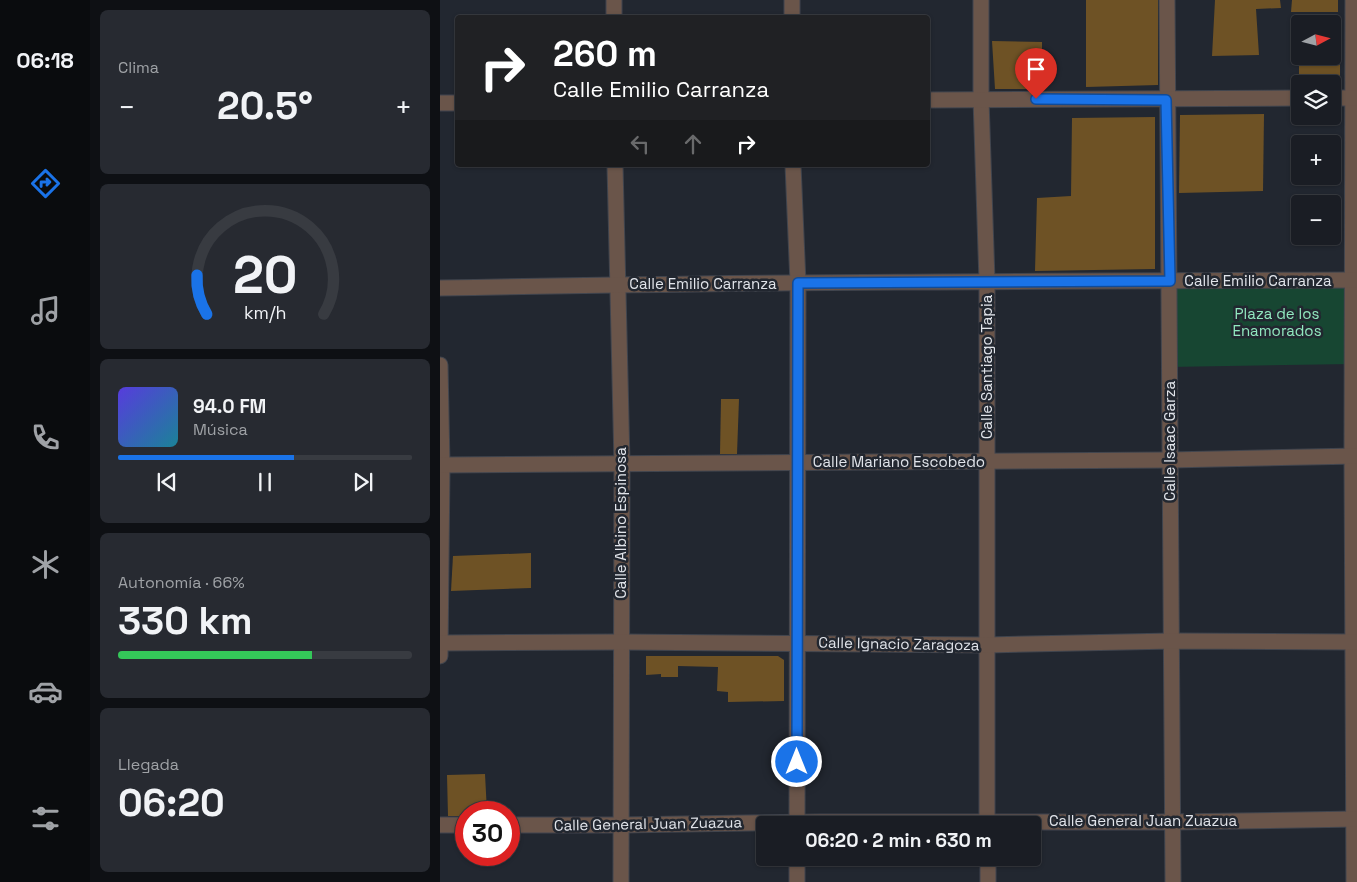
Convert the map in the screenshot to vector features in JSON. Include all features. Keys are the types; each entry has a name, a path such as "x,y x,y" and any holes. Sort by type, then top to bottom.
{"street":[{"path":"614,0 614,15"},
{"path":"792,0 792,15"},
{"name":"Calle Santiago Tapia","path":"981,0 981,99 987,281 987,816"},
{"name":"Calle Isaac Garza","path":"1167,0 1166,100 1170,281 1173,882"},
{"path":"1353,0 1355,98 1354,882"},
{"path":"930,100 1291,98"},
{"path":"1341,98 1355,98"},
{"path":"440,103 455,103"},
{"name":"Calle Albino Espinosa","path":"615,167 622,463 621,882"},
{"path":"793,167 798,283 797,816"},
{"name":"Calle Emilio Carranza","path":"440,288 617,284 1355,280"},
{"path":"440,365 440,656"},
{"name":"Calle Mariano Escobedo","path":"441,465 1170,460 1354,456"},
{"name":"Calle Ignacio Zaragoza","path":"440,643 621,642 987,645 1172,641 1355,642"},
{"name":"Calle General Juan Zuazua","path":"1041,823 1355,819"},
{"name":"Calle General Juan Zuazua","path":"520,825 756,824"},
{"path":"440,825 455,825"},
{"path":"797,866 797,882"},
{"path":"988,866 988,882"}],"green space":[{"name":"Plaza de los Enamorados","path":"1170,281 1353,281 1352,364 1169,367"}],"building":[{"path":"1086,0 1158,0 1158,85 1086,87"},
{"path":"1215,0 1280,0 1281,8 1256,9 1259,55 1212,56"},
{"path":"1292,0 1338,0 1338,12 1291,12"},
{"path":"992,41 1042,42 1042,89 995,89"},
{"path":"1299,65 1340,65 1340,75 1299,75"},
{"path":"1264,114 1263,191 1179,193 1180,115"},
{"path":"1155,117 1155,269 1035,271 1037,198 1071,196 1072,118"},
{"path":"721,399 739,399 737,454 720,454"},
{"path":"531,553 531,588 451,591 453,556"},
{"path":"646,656 778,656 784,660 784,701 728,702 728,692 717,691 718,667 678,666 678,677 661,677 661,674 646,675"},
{"path":"485,774 486,801 455,801 455,816 448,816 447,775"}],"route":[{"path":"797,762 798,283 1170,281 1166,100 1036,99"}]}
